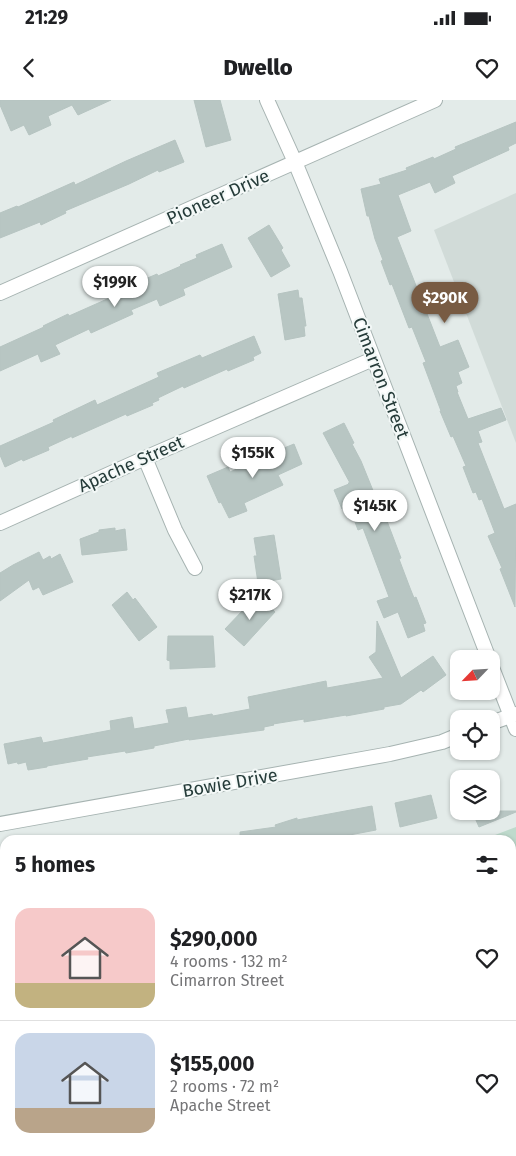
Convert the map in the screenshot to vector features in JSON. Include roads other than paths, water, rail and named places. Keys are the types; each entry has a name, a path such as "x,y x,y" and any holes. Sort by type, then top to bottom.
{"street":[{"name":"Cimarron Street","path":"267,100 340,271 486,650"},
{"name":"Pioneer Drive","path":"0,293 435,100"},
{"name":"Apache Street","path":"0,523 373,359"},
{"path":"145,458 175,530 195,568"},
{"path":"500,686 514,719 500,721"},
{"name":"Bowie Drive","path":"0,824 390,754 450,739"}]}
